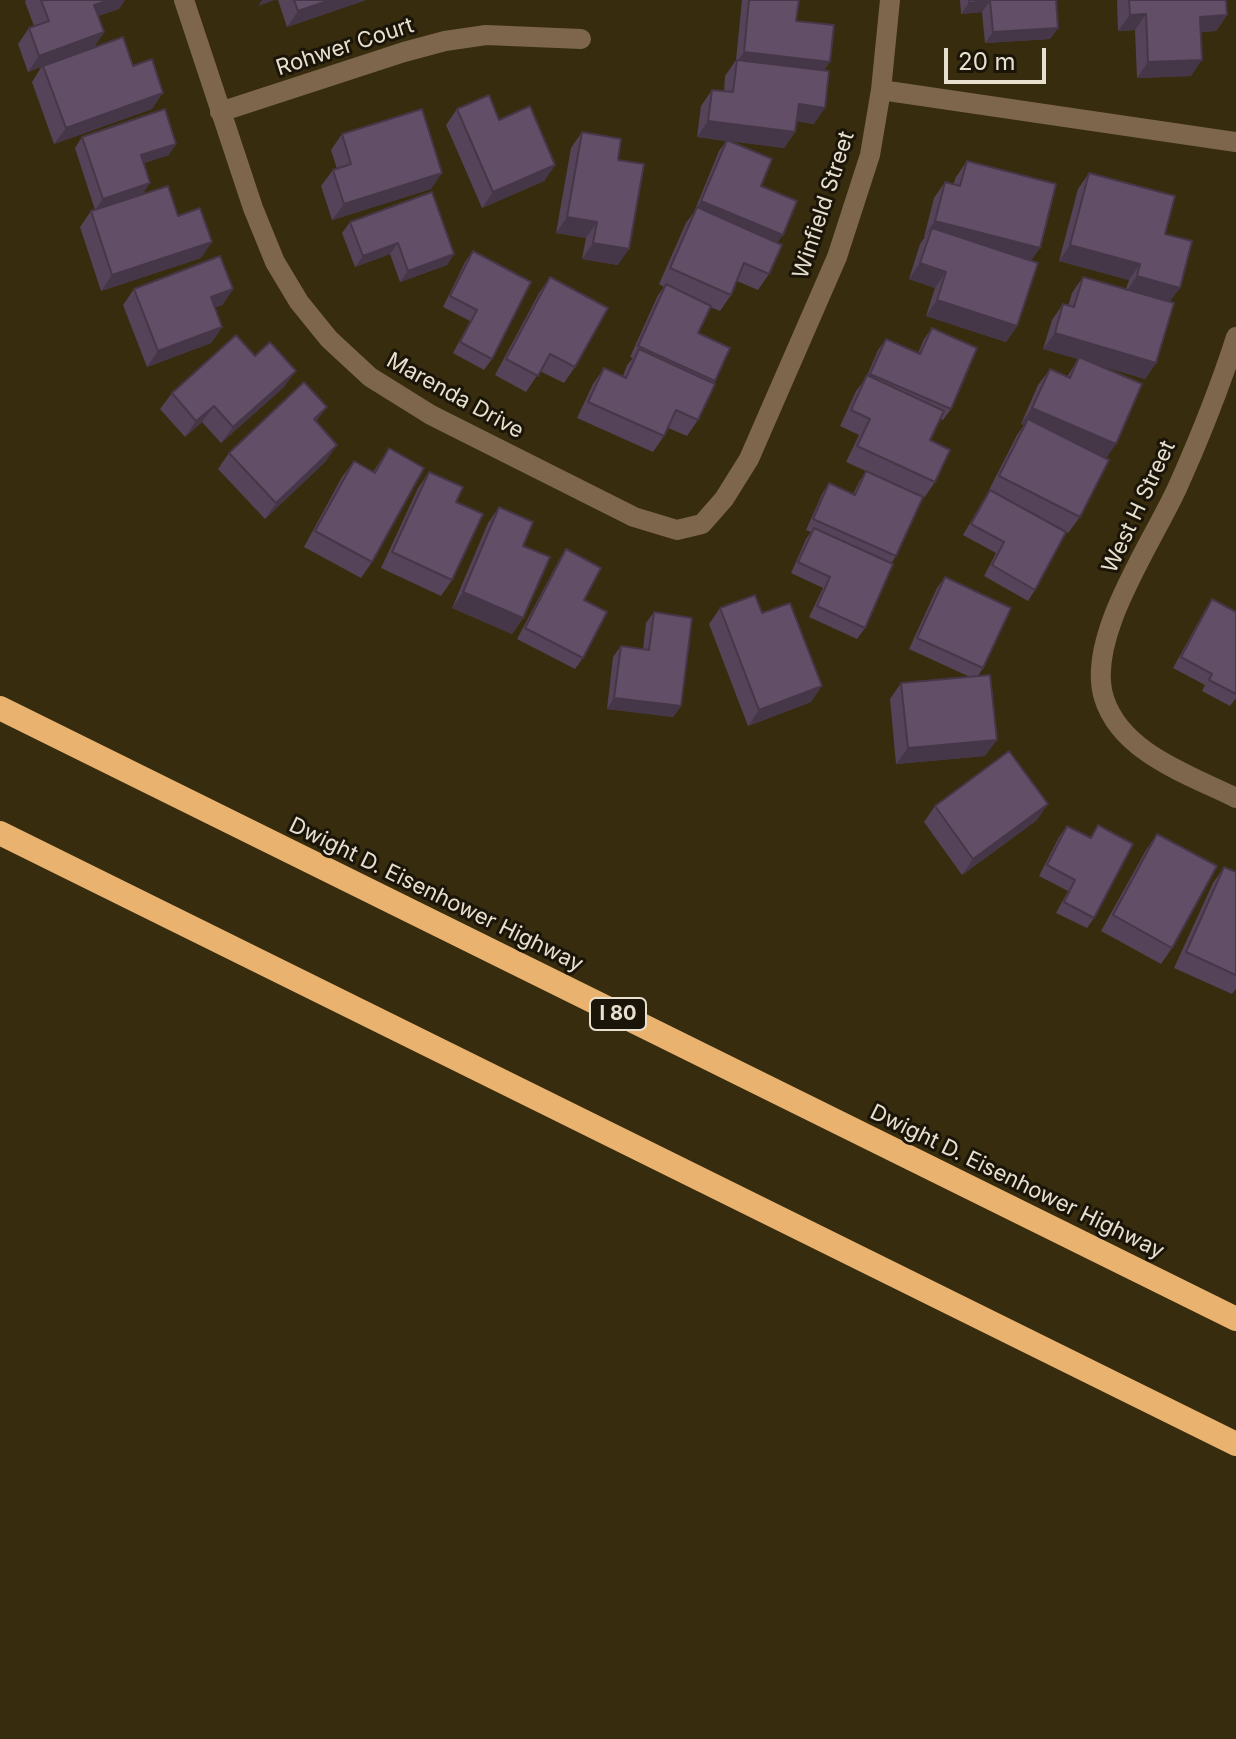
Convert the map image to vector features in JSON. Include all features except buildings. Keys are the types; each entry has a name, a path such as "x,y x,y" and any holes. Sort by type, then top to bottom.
{"highway":[{"name":"Dwight D. Eisenhower Highway","path":"0,708 1236,1319"},
{"path":"0,833 1236,1444"}],"street":[{"name":"Marenda Drive","path":"184,0 253,208 275,262 299,302 329,339 370,377 431,415 634,517 677,530 702,524 724,499 749,459"},
{"name":"Winfield Street","path":"749,459 837,257 870,155 881,90 890,0"},
{"name":"Rohwer Court","path":"220,112 445,41 486,35 581,39"},
{"path":"881,90 1236,142"},
{"name":"West H Street","path":"1236,337 1178,485 1105,638 1100,669 1104,699 1121,727 1138,746 1163,762 1236,798"}]}
